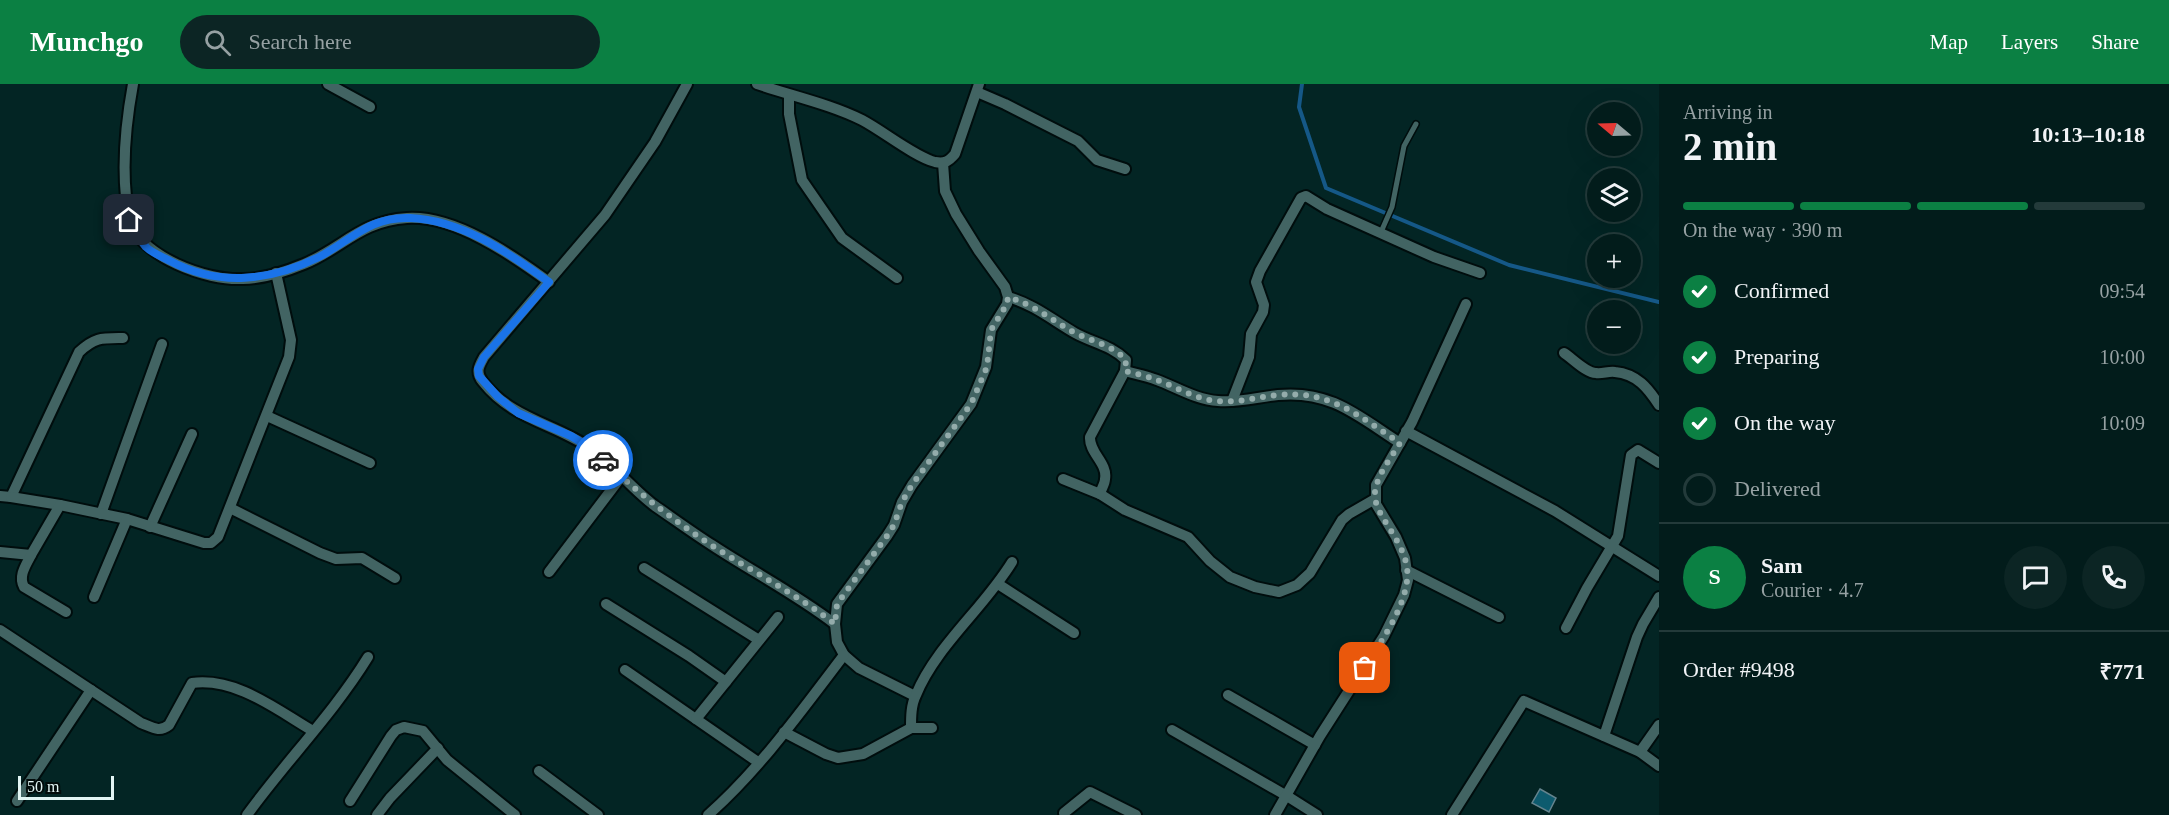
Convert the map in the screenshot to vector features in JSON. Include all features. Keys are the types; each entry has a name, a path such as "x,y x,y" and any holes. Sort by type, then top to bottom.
{"street":[{"path":"133,84 125,127 124,174 129,220 147,248 176,264 222,279 245,279 276,273 322,256 358,231 383,222 408,218 442,222 465,232 514,256 549,282"},
{"path":"328,84 370,107"},
{"path":"687,84 656,142 606,215 484,357 478,369 479,376 498,397 518,413 571,436 592,449 652,504 712,545 806,602 835,624"},
{"path":"757,84 861,120 927,159 944,163 955,154 978,88 1078,141 1097,160 1125,169"},
{"path":"789,94 789,114 802,180 842,238 897,278"},
{"path":"915,696 859,668 844,655 837,642 835,624 837,604 894,525 902,502 912,485 971,404 987,367 991,330 1007,304 1008,297 1005,287 956,214 945,190 944,163"},
{"path":"1232,401 1249,357 1251,334 1263,312 1264,305 1256,282 1302,198 1306,196 1327,209 1382,229 1434,257 1480,273"},
{"path":"123,338 101,338 89,342 79,352 6,497 127,519 192,541 211,543 218,537 289,357 291,340 276,273"},
{"path":"1008,297 1041,310 1077,334 1114,350 1126,360 1125,371 1090,437 1089,444 1105,471 1106,479 1100,494"},
{"path":"1275,815 1398,610 1407,580 1405,558 1396,537 1379,511 1375,499 1376,485 1406,431 1466,304"},
{"path":"101,514 162,344"},
{"path":"1564,352 1596,374 1617,372 1636,378 1647,386 1659,405"},
{"path":"1125,371 1216,401 1280,395 1324,398 1353,413 1400,443"},
{"path":"267,416 370,462"},
{"path":"1406,431 1555,511 1659,576"},
{"path":"150,527 192,434"},
{"path":"1566,628 1618,536 1622,523 1631,455 1638,450 1659,463"},
{"path":"549,572 621,477"},
{"path":"1063,479 1100,494 1125,510 1188,537 1210,561 1230,576 1255,587 1279,592 1289,590 1310,573 1342,520 1375,499"},
{"path":"60,505 31,555 21,576 21,582 31,592 66,612"},
{"path":"230,508 320,553 336,559 362,558 394,578"},
{"path":"94,597 127,519"},
{"path":"0,552 31,555"},
{"path":"911,728 911,712 915,696 932,665 998,585 1012,562"},
{"path":"644,568 759,640"},
{"path":"1406,570 1499,617"},
{"path":"998,585 1074,633"},
{"path":"1604,736 1642,624 1659,597"},
{"path":"606,604 726,682"},
{"path":"696,719 778,617"},
{"path":"0,630 141,723 156,729 163,729 168,725 192,683 203,682 244,692 313,731"},
{"path":"708,815 726,799 784,732 844,655"},
{"path":"247,815 350,687 368,657"},
{"path":"625,670 758,762"},
{"path":"17,801 91,690"},
{"path":"1228,696 1316,745"},
{"path":"1452,815 1524,701 1640,752 1659,766"},
{"path":"1640,752 1659,725"},
{"path":"350,801 396,730 404,727 423,731 447,760 515,815"},
{"path":"784,732 838,758 863,754 911,728 932,728"},
{"path":"1172,730 1317,815"},
{"path":"377,815 390,798 438,748"},
{"path":"540,771 598,815"},
{"path":"1064,813 1090,792 1136,815"}],"lane":[{"path":"1382,229 1392,207 1404,146 1416,124"}],"building":[{"path":"1540,789 1556,798 1549,812 1532,803"}],"waterway":[{"path":"1302,84 1299,107 1326,188 1509,265 1659,302"}],"way so far":[{"path":"603,460 652,504 712,545 806,602 835,624 837,604 894,525 902,502 912,485 971,404 987,367 991,330 1007,304 1008,297 1041,310 1077,334 1114,350 1126,360 1125,371 1216,401 1280,395 1324,398 1335,402 1400,443 1376,485 1375,495 1379,511 1396,537 1405,558 1407,580 1398,610 1365,668"}],"route":[{"path":"129,220 147,248 176,264 222,279 245,279 276,273 322,256 358,231 383,222 408,218 442,222 514,256 549,282 484,357 478,369 479,376 498,397 518,413 571,436 592,449 603,460"}]}
